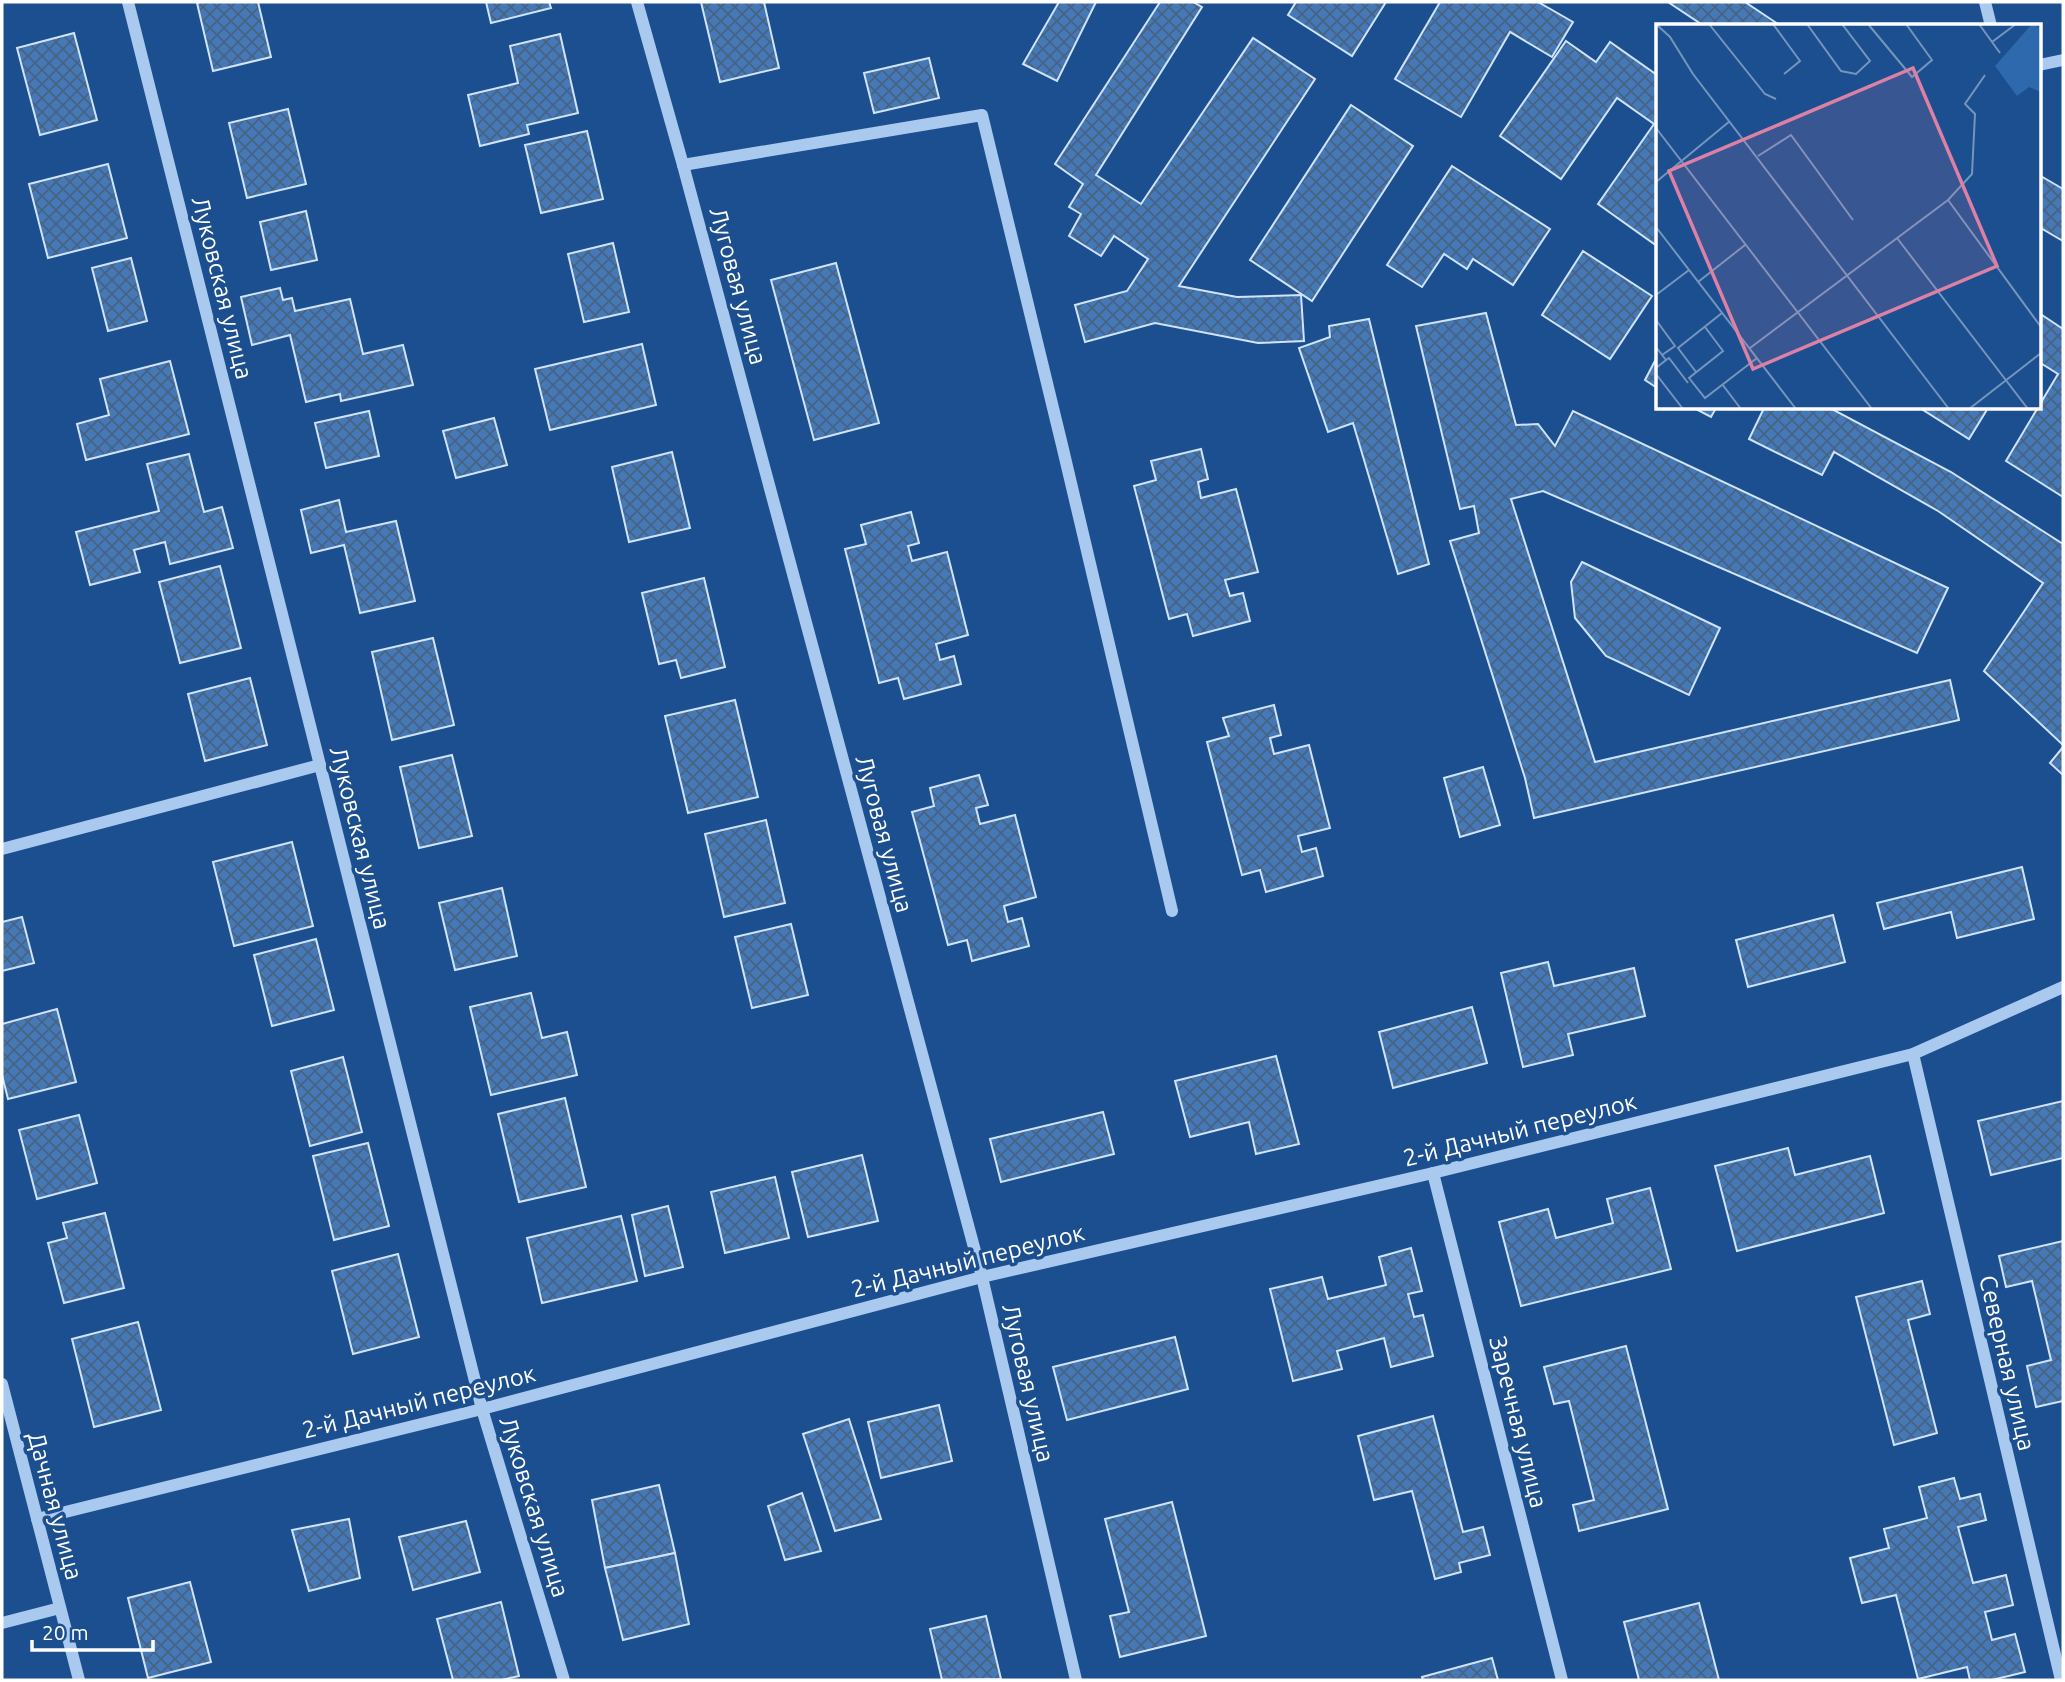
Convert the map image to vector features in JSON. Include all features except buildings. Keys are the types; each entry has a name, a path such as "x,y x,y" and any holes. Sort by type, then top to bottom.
{"street":[{"name":"Луковская улица","path":"128,2 482,1409 564,1680"},
{"name":"Луговая улица","path":"637,2 982,1278 1076,1680"},
{"path":"1985,2 1990,24"},
{"path":"2040,65 2063,60"},
{"path":"683,165 982,115 1172,911"},
{"path":"2,849 320,765"},
{"name":"2-й Дачный переулок","path":"37,1519 482,1409 982,1278 1433,1173 1913,1054 2063,987"},
{"name":"Северная улица","path":"1913,1054 2061,1680"},
{"name":"Заречная улица","path":"1433,1173 1562,1680"},
{"name":"Дачная улица","path":"2,1384 79,1680"},
{"path":"2,1623 60,1608"}]}
